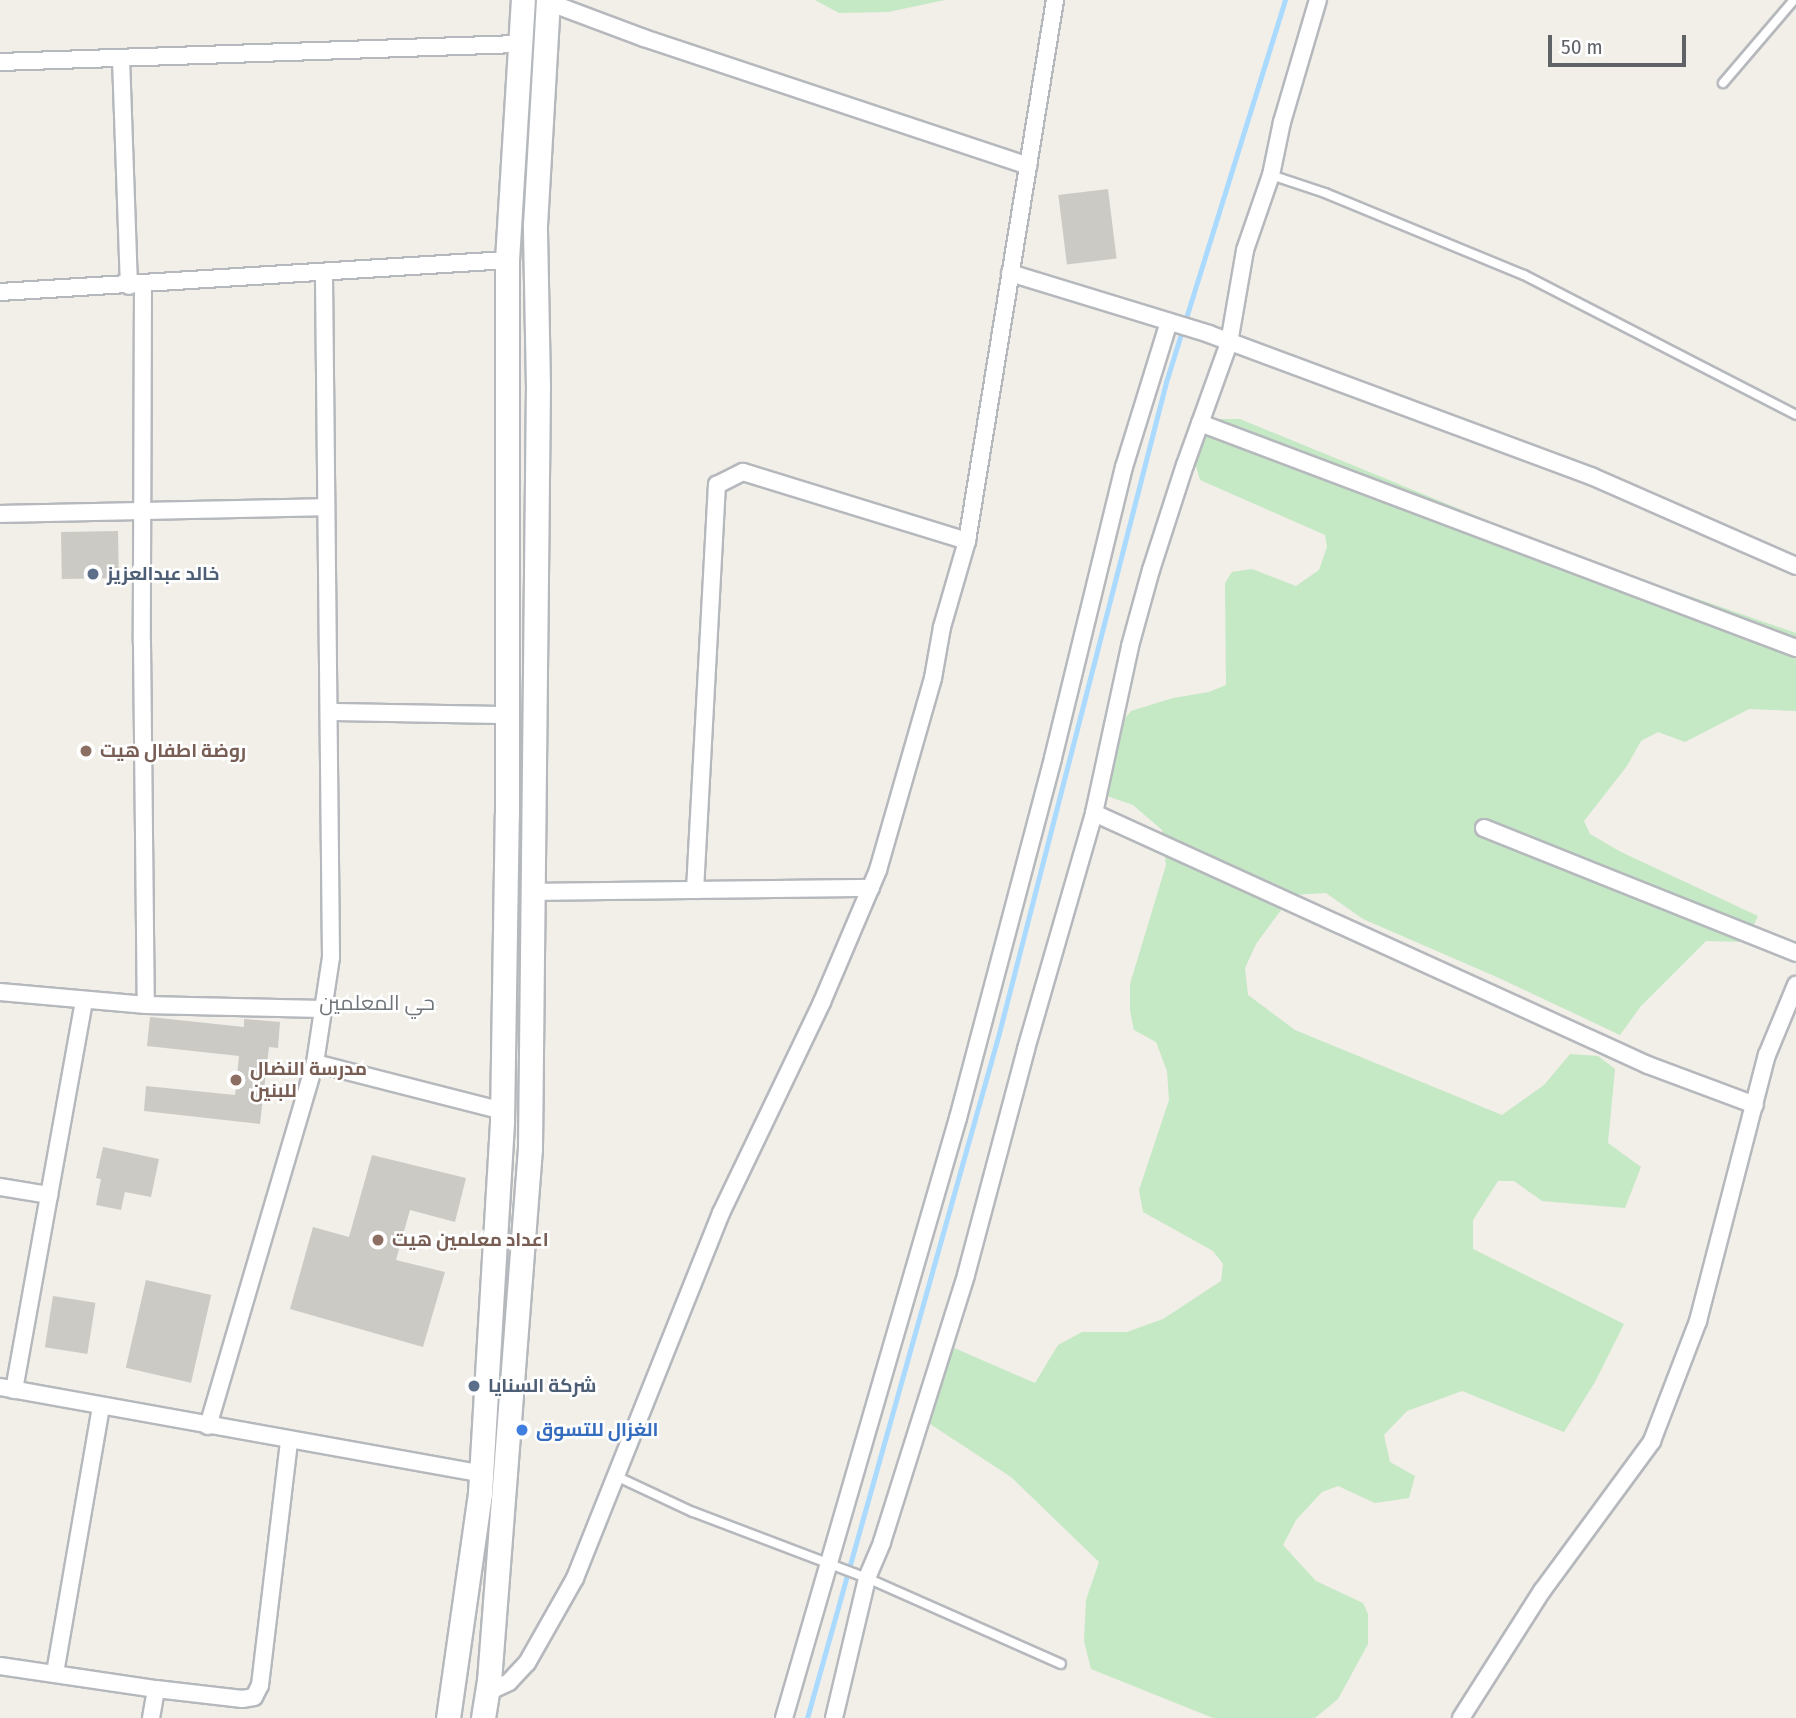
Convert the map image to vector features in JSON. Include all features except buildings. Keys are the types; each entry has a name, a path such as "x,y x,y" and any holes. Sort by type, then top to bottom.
{"main road":[{"path":"448,1718 482,1474 503,1111 507,715 507,260 523,0"},
{"path":"483,1718 488,1692 530,1148 538,387 535,225 548,1"}],"street":[{"path":"488,1692 509,1682 527,1663 575,1578 721,1213 822,1002 871,888 933,678 942,627 967,541 1055,0"},
{"path":"834,1718 867,1578 882,1542 966,1275 1026,1049 1094,813 1130,646 1151,570 1199,423 1229,343 1245,250 1271,174 1282,122 1318,0"},
{"path":"548,1 644,38 1028,166"},
{"path":"0,62 519,44"},
{"path":"121,58 136,285 142,512 146,1006"},
{"path":"0,292 507,260"},
{"path":"208,1426 315,1063 331,957 324,272"},
{"path":"1010,273 1209,334 1591,476 1796,566"},
{"path":"784,1718 958,1118 1053,758 1124,467 1173,323"},
{"path":"1199,423 1796,648"},
{"path":"695,890 717,485 743,472 967,541"},
{"path":"0,514 327,507"},
{"path":"328,712 507,715"},
{"path":"1094,813 1648,1065 1755,1105"},
{"path":"1485,828 1796,953"},
{"path":"533,892 871,888"},
{"path":"1461,1718 1542,1591 1652,1441 1698,1321 1768,1055 1796,985"},
{"path":"0,992 146,1006 323,1009"},
{"path":"84,1000 49,1195 7,1389 482,1474"},
{"path":"315,1063 503,1111"},
{"path":"0,1186 49,1195"},
{"path":"55,1673 101,1407"},
{"path":"0,1666 156,1689 242,1699 254,1697 260,1685 289,1440"},
{"path":"151,1718 156,1689"}],"lane":[{"path":"1723,83 1794,0"},
{"path":"1271,174 1325,193 1524,275 1796,415"},
{"path":"616,1476 693,1512 867,1578 1061,1664"}],"green space":[{"path":"815,0 945,0 888,12 839,13"},
{"path":"1221,419 1240,419 1574,556 1796,633 1796,711 1749,709 1685,742 1658,732 1641,741 1627,766 1584,821 1590,834 1621,852 1758,916 1746,942 1706,941 1641,1006 1620,1035 1499,978 1363,919 1326,893 1292,895 1256,944 1245,968 1248,995 1295,1030 1502,1115 1544,1085 1570,1054 1598,1056 1615,1069 1608,1143 1641,1167 1625,1208 1542,1201 1514,1181 1498,1181 1473,1220 1473,1249 1624,1324 1595,1382 1564,1432 1462,1391 1407,1411 1384,1435 1390,1462 1415,1476 1409,1498 1375,1503 1338,1486 1322,1492 1296,1520 1283,1545 1316,1581 1363,1603 1368,1614 1368,1644 1338,1699 1315,1718 1213,1718 1091,1669 1084,1641 1086,1600 1099,1562 1011,1477 927,1422 943,1350 952,1347 1035,1383 1058,1345 1082,1332 1127,1332 1163,1319 1221,1281 1223,1264 1213,1251 1143,1212 1139,1190 1169,1100 1167,1071 1156,1042 1134,1030 1130,1011 1130,984 1166,865 1162,830 1133,805 1101,794 1119,725 1131,711 1173,698 1209,692 1226,685 1225,583 1232,572 1252,569 1296,586 1319,570 1327,547 1325,535 1200,480 1195,463 1204,428"}],"waterway":[{"path":"807,1718 999,1033 1166,382 1285,0"}],"place":[{"name":"خالد عبدالعزيز","path":"93,574"},
{"name":"روضة اطفال هيت","path":"86,751"},
{"name":"مدرسة النضال للبنين","path":"236,1080"},
{"name":"اعداد معلمين هيت","path":"378,1240"},
{"name":"شركة السنايا","path":"474,1386"},
{"name":"الغزال للتسوق","path":"522,1430"}],"district":[{"name":"حي المعلمين","path":"377,1003"}]}
